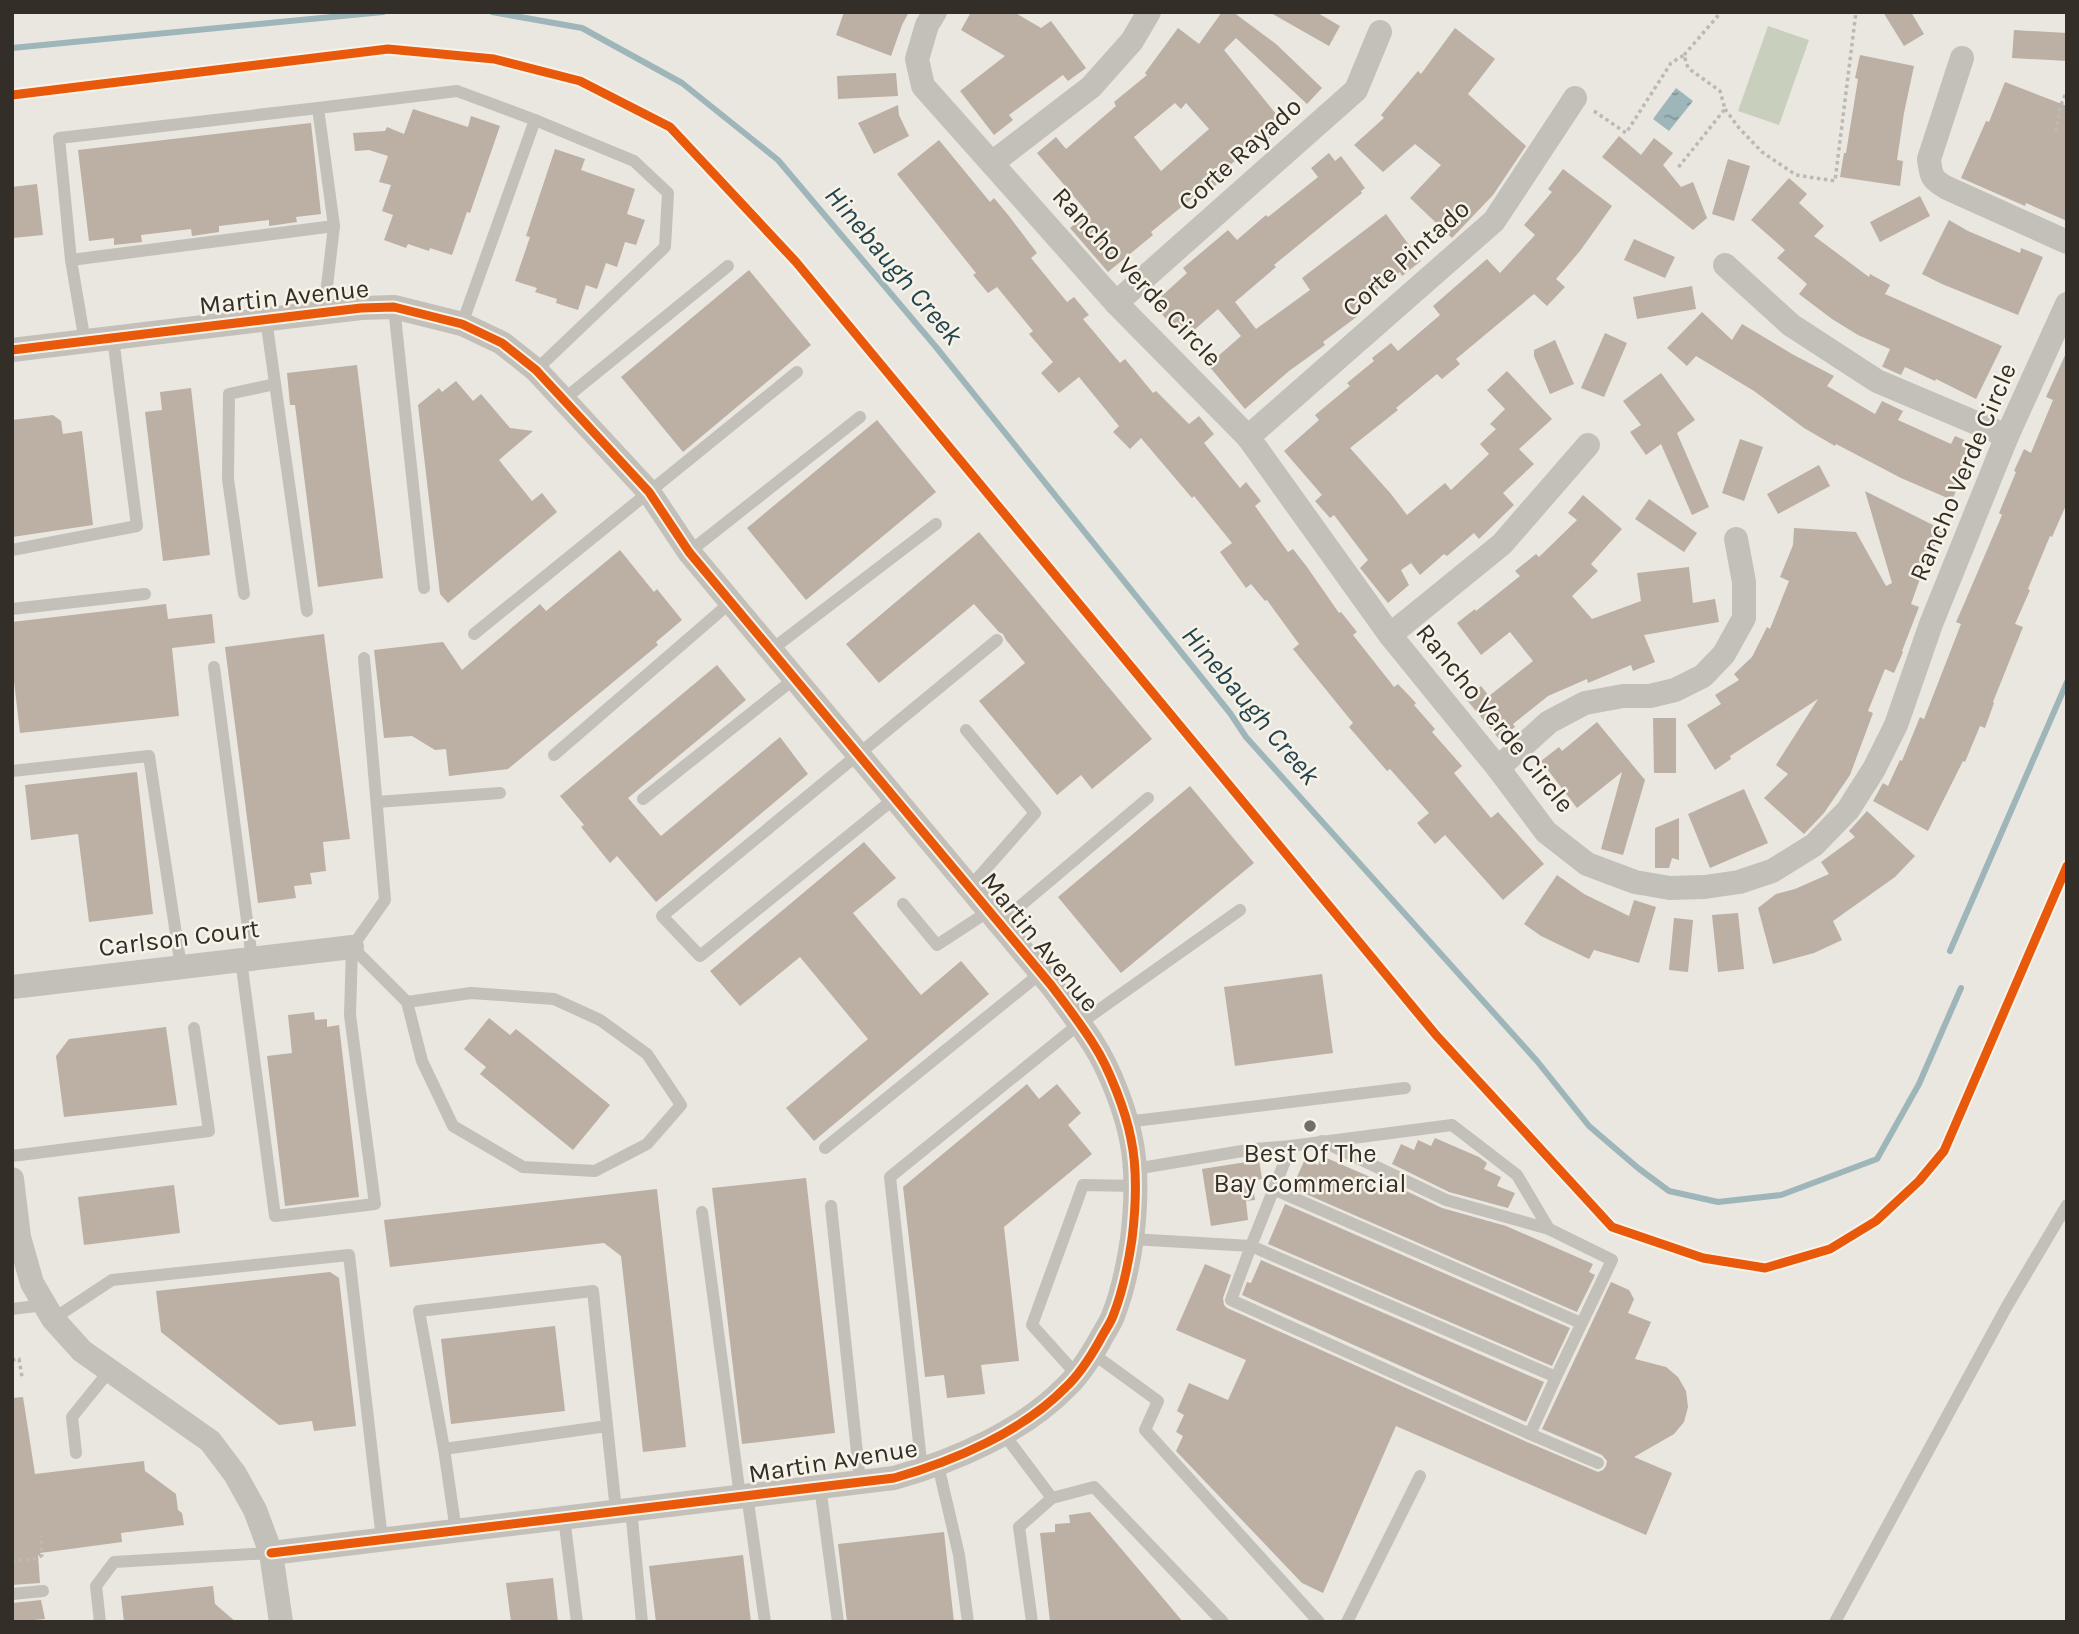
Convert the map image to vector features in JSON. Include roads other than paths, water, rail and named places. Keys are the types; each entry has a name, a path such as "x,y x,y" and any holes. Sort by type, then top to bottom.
{"street":[{"name":"Rancho Verde Circle","path":"934,12 917,59 922,86 1116,303 1248,437 1390,635 1498,768 1546,832 1587,864 1635,883 1670,888 1704,887 1739,882 1772,871 1814,845 1848,810 1874,769 1896,725 1931,624 2007,436 2067,304"},
{"path":"992,163 1091,88 1132,41 1149,12"},
{"name":"Corte Rayado","path":"1116,303 1356,90 1380,32"},
{"path":"1962,58 1929,159 1931,175 1947,188 2067,242"},
{"name":"Corte Pintado","path":"1248,437 1494,221 1575,98"},
{"path":"1725,265 1791,325 1877,381 2007,436"},
{"name":"Martin Avenue","path":"12,350 324,312 394,307 462,324 502,343 536,370 649,492 689,552 1041,973 1096,1048 1117,1093 1132,1139 1136,1177 1132,1239 1127,1274 1112,1318 1092,1353 1067,1387 1039,1411 1003,1433 930,1467 894,1478 271,1553"},
{"path":"1390,635 1502,544 1588,445"},
{"path":"1498,768 1549,722 1585,703 1623,696 1650,696 1675,690 1703,676 1724,654 1744,618 1744,582 1736,539"},
{"name":"Carlson Court","path":"12,988 352,947"},
{"path":"12,1180 19,1237 32,1283 48,1312 82,1351 210,1441 235,1474 255,1510 271,1553 281,1622"}],"lane":[{"path":"85,342 71,260 60,138 457,90 634,162 668,193 665,247 536,370"},
{"path":"318,108 334,226 324,312"},
{"path":"462,324 535,120"},
{"path":"71,260 334,226"},
{"path":"564,400 728,266"},
{"path":"394,307 424,588"},
{"path":"266,319 307,611"},
{"path":"12,550 137,526 113,338"},
{"path":"474,634 797,372"},
{"path":"244,594 228,478 229,394 275,384"},
{"path":"689,552 860,417"},
{"path":"771,650 936,524"},
{"path":"12,609 145,594"},
{"path":"554,755 731,603"},
{"path":"895,798 700,956 662,916 997,640"},
{"path":"214,667 275,1216 375,1204 350,1015 352,947 385,900 364,657"},
{"path":"643,799 794,679"},
{"path":"966,730 1035,813 970,887"},
{"path":"12,771 149,756 181,967"},
{"path":"377,802 500,793"},
{"path":"903,904 937,945 995,917 1148,798"},
{"path":"968,1622 959,1555 930,1467 890,1177 1079,1024 1240,910"},
{"path":"352,947 407,1002 422,1061 453,1126 523,1167 595,1171 647,1144 681,1105 647,1054 600,1020 554,999 471,992 407,1002"},
{"path":"825,1148 1041,973"},
{"path":"12,1156 209,1131 194,1028"},
{"path":"1126,1122 1405,1088"},
{"path":"1076,1374 1032,1325 1083,1185 1136,1177 1254,1149 1452,1125 1517,1175 1549,1229"},
{"path":"1322,1141 1446,1200 1549,1229 1612,1260 1530,1434"},
{"path":"1291,1146 1231,1300 1598,1464"},
{"path":"1273,1189 1581,1323"},
{"path":"1835,1622 2007,1306 2067,1205"},
{"path":"831,1206 860,1481"},
{"path":"702,1212 743,1496 765,1622"},
{"path":"1132,1239 1251,1246 1556,1377"},
{"path":"12,1309 48,1312 112,1280 349,1255 382,1539"},
{"path":"456,1531 419,1311 593,1291 607,1426 642,1622"},
{"path":"1092,1353 1158,1401 1145,1430 1319,1622"},
{"path":"76,1453 72,1417 110,1370"},
{"path":"444,1449 607,1426"},
{"path":"1003,1433 1052,1498"},
{"path":"1346,1622 1420,1476"},
{"path":"820,1486 838,1622"},
{"path":"1032,1622 1019,1527 1052,1498 1094,1487 1223,1622"},
{"path":"564,1517 577,1622"},
{"path":"100,1622 96,1586 114,1562 271,1553"},
{"path":"12,1594 43,1591"}],"water":[{"path":"1676,88 1693,101 1669,131 1653,119"}],"waterway":[{"name":"Hinebaugh Creek","path":"12,48 383,12"},
{"name":"Hinebaugh Creek","path":"492,12 582,28 682,83 778,160 936,347 1230,713 1246,737 1537,1061 1589,1126 1669,1191 1718,1202 1781,1195 1877,1159 1919,1084 1961,988"},
{"path":"1950,951 2067,682"}],"place":[{"name":"Best Of The Bay Commercial","path":"1310,1126"}]}
